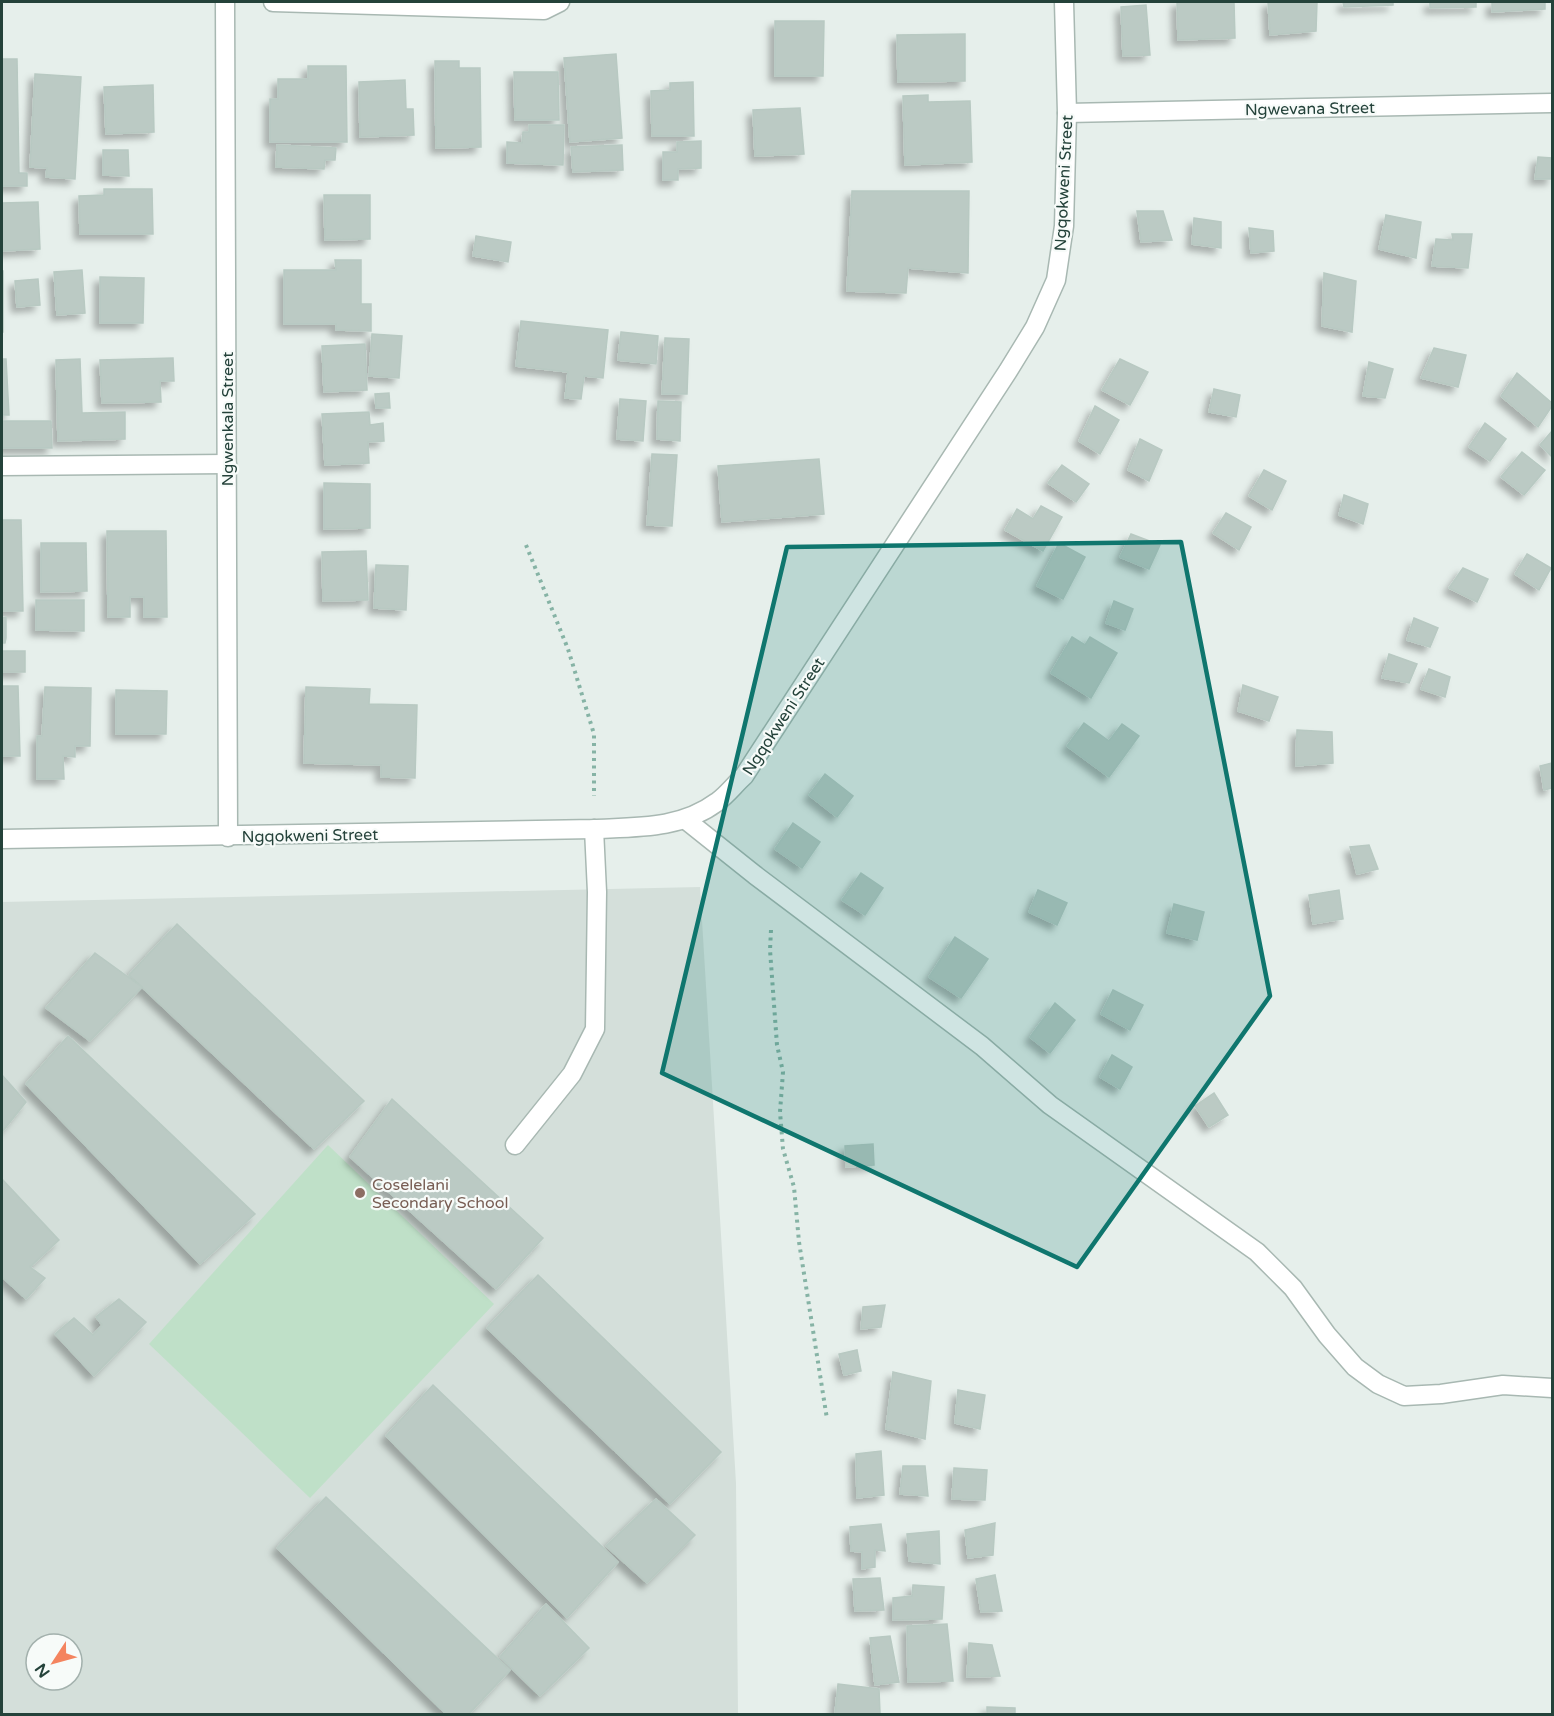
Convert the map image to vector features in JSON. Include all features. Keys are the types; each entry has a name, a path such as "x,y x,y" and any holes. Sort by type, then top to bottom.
{"street":[{"name":"Ngwenkala Street","path":"225,2 228,837"},
{"path":"273,2 544,10 560,2"},
{"name":"Ngqokweni Street","path":"2,839 228,837 660,826 686,820 717,802 744,776 1035,327 1056,280 1064,226 1067,113 1064,2"},
{"name":"Ngwevana Street","path":"1067,113 1552,103"},
{"path":"2,466 228,464"},
{"path":"686,820 774,890 982,1046 1050,1105 1257,1252 1293,1288 1355,1367 1378,1384 1404,1396 1441,1394 1503,1385 1552,1388"},
{"path":"515,1145 572,1074 595,1029 597,892 594,829"}],"path":[{"path":"526,545 568,649 594,734 594,829"},
{"path":"774,890 770,950 777,1045 783,1072 780,1112 783,1149 794,1187 800,1242 827,1419"}],"highlighted area":[{"path":"1181,542 1270,996 1077,1267 662,1073 787,547"}],"shaded area":[{"name":"Coselelani Secondary School","path":"700,887 736,1483 738,1714 2,1714 2,902"}],"green space":[{"path":"328,1145 494,1304 310,1498 149,1344"}],"building":[{"path":"1177,2 1234,2 1235,38 1178,40"},
{"path":"1268,2 1317,2 1316,31 1270,35"},
{"path":"1343,2 1393,2 1393,5 1344,7"},
{"path":"1430,2 1476,2 1476,7 1430,8"},
{"path":"1492,2 1545,2 1545,9 1492,12"},
{"path":"1146,5 1150,55 1123,56 1121,7"},
{"path":"775,21 824,21 823,76 775,76"},
{"path":"965,34 965,81 898,82 897,35"},
{"path":"616,54 622,138 570,142 564,58"},
{"path":"2,59 17,59 19,173 27,173 27,186 2,186"},
{"path":"435,61 459,61 459,68 480,68 481,147 436,148"},
{"path":"308,66 346,66 347,142 270,142 270,99 278,99 278,79 308,79"},
{"path":"514,72 558,72 559,120 515,120"},
{"path":"35,74 81,77 75,179 46,177 47,168 30,167"},
{"path":"405,80 406,109 413,109 414,135 360,137 359,82"},
{"path":"693,82 694,136 652,136 651,91 670,90 670,83"},
{"path":"153,85 154,132 106,134 104,87"},
{"path":"928,95 928,102 970,101 972,162 905,165 903,96"},
{"path":"800,108 804,154 755,156 753,110"},
{"path":"529,125 564,125 563,165 507,163 507,142 522,143 523,132 529,132"},
{"path":"701,141 701,168 678,169 678,180 663,180 663,152 677,152 677,142"},
{"path":"277,145 336,148 335,160 325,160 324,169 276,167"},
{"path":"622,145 623,170 573,172 571,147"},
{"path":"103,150 128,150 129,176 103,175"},
{"path":"1538,157 1552,158 1552,179 1535,179"},
{"path":"104,189 152,189 153,234 80,234 79,196 104,195"},
{"path":"852,191 969,191 968,273 908,268 906,293 847,291"},
{"path":"324,195 370,195 370,239 325,240"},
{"path":"38,202 40,249 2,251 2,203"},
{"path":"1137,211 1163,211 1172,240 1141,242"},
{"path":"1386,215 1421,222 1416,258 1379,249"},
{"path":"1194,218 1221,222 1221,248 1192,244"},
{"path":"1249,228 1273,231 1274,251 1251,253"},
{"path":"1452,234 1472,234 1468,268 1432,266 1436,239 1453,240"},
{"path":"476,236 511,242 508,262 473,256"},
{"path":"335,260 361,260 361,304 371,304 371,331 336,330 336,324 284,324 284,270 336,270"},
{"path":"82,270 85,313 57,315 54,272"},
{"path":"3,271 3,332 2,332"},
{"path":"1324,273 1356,281 1352,332 1322,326"},
{"path":"100,277 144,278 143,323 100,323"},
{"path":"38,279 40,305 17,307 15,281"},
{"path":"521,321 608,330 603,378 584,376 581,399 565,398 568,372 516,366"},
{"path":"621,332 658,336 656,364 618,360"},
{"path":"372,334 402,336 399,378 369,376"},
{"path":"665,338 689,339 687,394 662,394"},
{"path":"365,344 367,390 324,392 322,346"},
{"path":"1434,348 1466,355 1458,387 1421,378"},
{"path":"173,358 174,381 160,381 161,402 102,403 100,360"},
{"path":"2,359 6,359 9,415 2,415"},
{"path":"80,359 82,413 125,412 125,439 58,441 56,360"},
{"path":"1120,359 1148,372 1130,405 1102,390"},
{"path":"1369,362 1393,369 1385,398 1363,396"},
{"path":"1517,373 1552,403 1538,427 1501,396"},
{"path":"1214,389 1240,395 1236,417 1209,412"},
{"path":"389,393 390,408 376,408 375,394"},
{"path":"620,399 646,401 643,441 617,439"},
{"path":"658,401 681,402 680,441 657,439"},
{"path":"1095,406 1119,420 1100,454 1079,441"},
{"path":"369,412 370,425 383,423 384,441 368,442 369,463 325,465 322,414"},
{"path":"2,421 51,421 52,448 2,448"},
{"path":"1485,423 1506,439 1490,461 1469,447"},
{"path":"1552,431 1552,457 1540,445"},
{"path":"1140,439 1162,450 1149,481 1128,470"},
{"path":"1522,452 1545,470 1524,495 1501,477"},
{"path":"652,454 677,455 672,526 647,525"},
{"path":"819,459 824,514 722,522 718,466"},
{"path":"1062,465 1089,484 1076,502 1048,483"},
{"path":"1264,470 1286,481 1272,510 1249,496"},
{"path":"324,483 370,484 370,528 324,529"},
{"path":"1344,495 1368,504 1363,524 1339,515"},
{"path":"1041,506 1062,517 1043,551 1005,530 1017,509 1033,519"},
{"path":"1226,513 1251,527 1239,550 1213,533"},
{"path":"2,520 21,520 23,611 2,611"},
{"path":"107,531 166,531 167,617 144,617 144,597 130,597 130,617 108,617"},
{"path":"1131,534 1160,545 1149,569 1120,557"},
{"path":"41,543 86,543 87,591 41,592"},
{"path":"1059,543 1085,557 1063,599 1037,586"},
{"path":"366,551 368,600 323,601 322,552"},
{"path":"1527,554 1551,568 1539,590 1515,574"},
{"path":"376,565 408,566 406,610 374,608"},
{"path":"1463,568 1488,579 1477,602 1449,588"},
{"path":"36,600 84,600 84,631 36,630"},
{"path":"1114,601 1133,609 1125,630 1106,623"},
{"path":"6,617 6,638 5,643 2,643 2,618"},
{"path":"1414,618 1438,628 1430,647 1407,640"},
{"path":"1072,637 1085,645 1090,637 1117,653 1091,698 1051,673"},
{"path":"2,651 25,651 25,672 2,672"},
{"path":"1389,654 1417,664 1409,683 1382,678"},
{"path":"1429,669 1450,677 1445,697 1421,689"},
{"path":"1243,685 1278,697 1269,721 1238,711"},
{"path":"2,686 18,686 20,756 2,756"},
{"path":"45,687 91,688 90,746 75,746 75,757 63,756 64,779 37,779 37,736 42,736"},
{"path":"306,687 370,689 369,704 417,705 415,778 381,777 381,765 304,763"},
{"path":"116,690 167,691 166,734 116,734"},
{"path":"1084,723 1109,741 1122,724 1139,736 1109,777 1067,746"},
{"path":"1297,730 1332,732 1333,763 1296,766"},
{"path":"1552,763 1552,788 1544,790 1540,766"},
{"path":"825,774 853,796 837,817 809,795"},
{"path":"793,823 820,842 802,868 775,849"},
{"path":"1369,845 1378,869 1357,874 1350,847"},
{"path":"861,873 883,888 865,915 842,900"},
{"path":"1038,890 1067,903 1057,925 1029,912"},
{"path":"1339,890 1343,919 1313,924 1309,895"},
{"path":"1174,904 1204,912 1197,940 1167,933"},
{"path":"177,924 364,1101 314,1149 129,975"},
{"path":"955,937 988,959 961,998 929,977"},
{"path":"95,953 142,987 90,1041 46,1008"},
{"path":"1113,990 1143,1005 1130,1030 1101,1014"},
{"path":"1055,1003 1075,1020 1050,1053 1030,1037"},
{"path":"68,1036 255,1214 200,1264 26,1084"},
{"path":"1112,1055 1132,1067 1120,1089 1100,1077"},
{"path":"2,1075 26,1102 2,1132"},
{"path":"1214,1093 1228,1115 1209,1127 1195,1106"},
{"path":"392,1099 543,1238 496,1289 350,1157"},
{"path":"873,1144 874,1165 846,1167 845,1146"},
{"path":"2,1179 59,1240 30,1267 45,1278 26,1299 2,1277"},
{"path":"538,1275 721,1452 670,1504 487,1328"},
{"path":"119,1299 146,1322 94,1376 55,1334 74,1318 93,1335 102,1325 96,1317"},
{"path":"885,1305 881,1327 861,1329 863,1307"},
{"path":"857,1350 861,1371 844,1375 839,1354"},
{"path":"893,1372 931,1381 925,1439 886,1429"},
{"path":"433,1385 618,1562 567,1618 386,1436"},
{"path":"958,1390 985,1395 980,1429 955,1423"},
{"path":"881,1451 884,1495 857,1498 856,1454"},
{"path":"903,1466 925,1466 928,1496 900,1494"},
{"path":"954,1468 987,1470 985,1500 952,1499"},
{"path":"326,1497 510,1670 469,1714 446,1714 277,1548"},
{"path":"656,1499 695,1535 647,1583 606,1546"},
{"path":"995,1523 993,1555 968,1558 965,1530"},
{"path":"881,1524 885,1551 875,1550 875,1567 862,1569 862,1552 851,1551 850,1527"},
{"path":"939,1531 940,1564 909,1561 907,1534"},
{"path":"995,1575 1002,1611 981,1612 976,1579"},
{"path":"880,1578 884,1610 855,1611 853,1579"},
{"path":"913,1585 944,1587 942,1619 893,1620 893,1598 912,1596"},
{"path":"546,1604 589,1648 540,1696 500,1657"},
{"path":"947,1624 953,1681 908,1682 907,1626"},
{"path":"890,1636 899,1682 875,1685 870,1638"},
{"path":"969,1643 992,1645 1000,1676 967,1677"},
{"path":"838,1684 879,1689 880,1714 835,1714"},
{"path":"987,1707 1015,1708 1015,1714 987,1714"}],"place":[{"name":"Coselelani Secondary School","path":"360,1193"}]}
